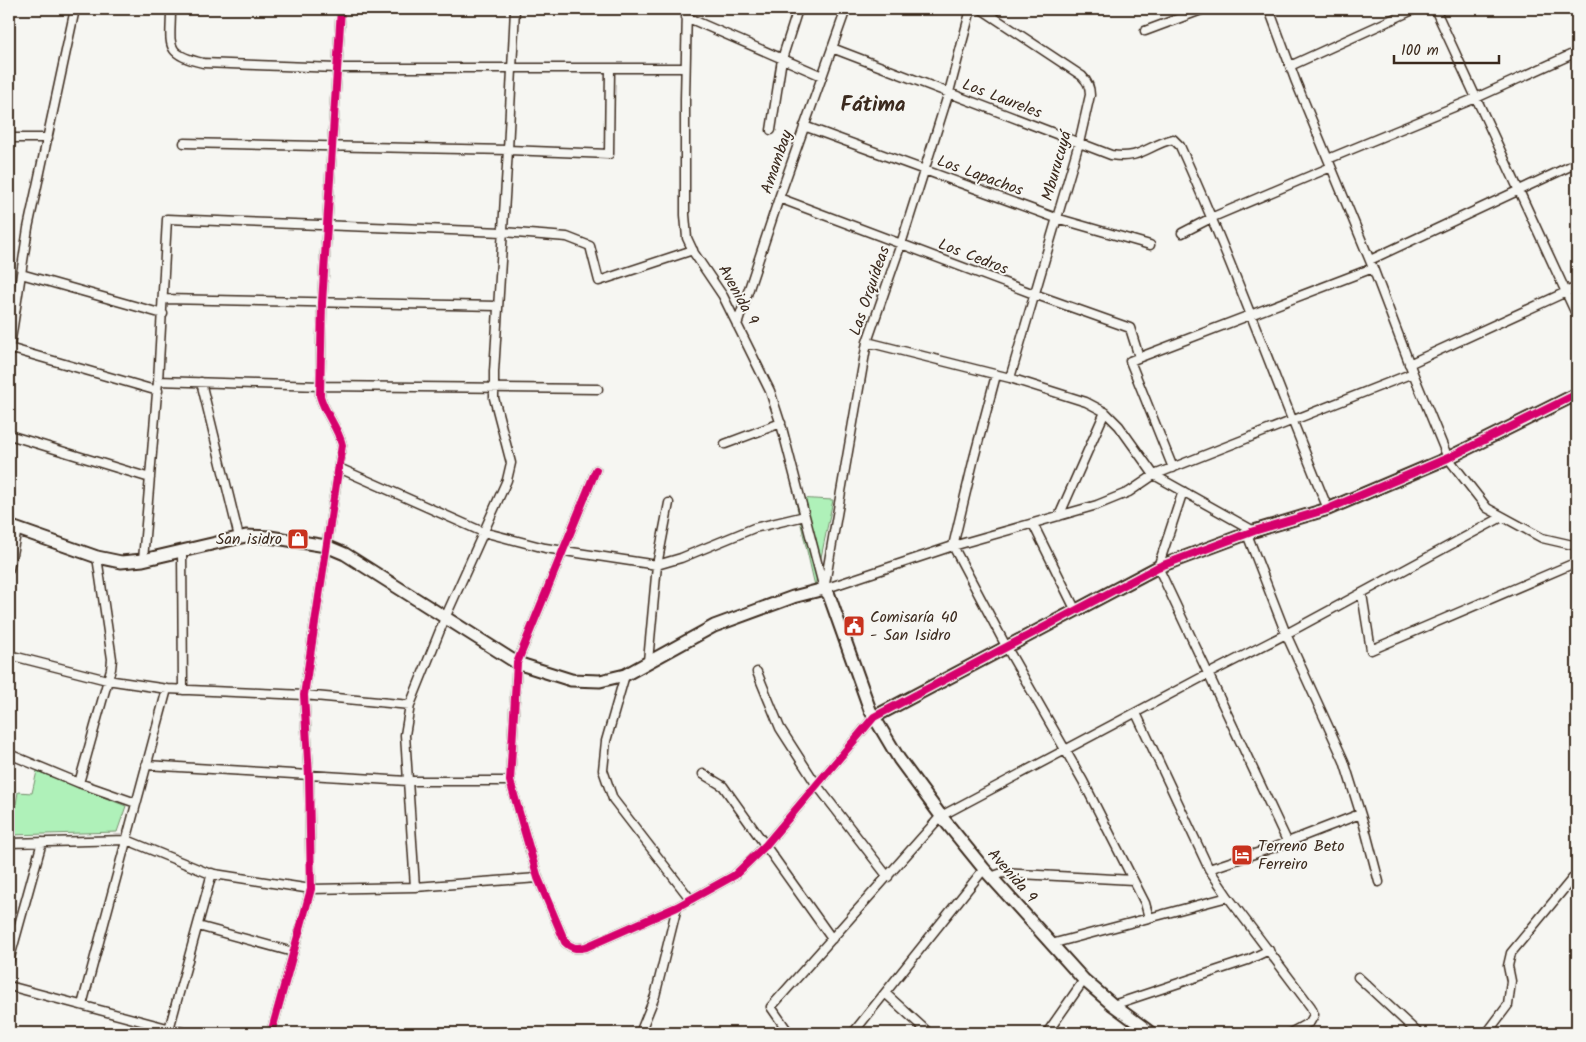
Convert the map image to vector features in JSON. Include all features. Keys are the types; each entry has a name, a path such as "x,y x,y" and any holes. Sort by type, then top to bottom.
{"main road":[{"path":"874,717 1158,567 1250,532 1328,509 1448,458 1577,394"},
{"path":"13,527 96,557 121,562 143,560 239,537 270,537 326,546 345,554 517,663 571,680 600,681 624,675 648,660 732,618 824,589"},
{"name":"Avenida 9","path":"824,589 829,595 870,710 899,760 941,816 1050,944 1084,980 1113,1005 1151,1033"}],"street":[{"path":"75,9 28,228 9,350 158,391"},
{"path":"171,9 172,48 176,54 185,59 203,63 337,68 685,68"},
{"path":"271,1033 311,889 309,776 304,695 342,445 321,402 320,386 322,303 341,9"},
{"path":"415,887 404,735 410,705 445,618 507,480 511,464 494,398 494,387 515,9"},
{"path":"771,130 782,58 798,9"},
{"name":"Amambay","path":"737,325 779,198 846,9"},
{"name":"Las Orquídeas","path":"824,589 867,342 901,244 949,92 971,9"},
{"name":"Mburucuyá","path":"985,9 1082,76 1090,88 1079,143 1010,378"},
{"path":"1145,31 1204,9"},
{"path":"1269,9 1290,66 1448,458 1487,508 1542,538 1577,546"},
{"path":"1290,66 1415,9"},
{"path":"1435,9 1577,316"},
{"path":"687,13 822,76"},
{"name":"Avenida 9","path":"687,13 685,68 685,215 687,238 724,296 770,391 781,424 824,589"},
{"name":"Los Laureles","path":"832,48 1111,155 1125,157 1137,155 1173,138 1180,146 1213,217"},
{"path":"1182,233 1329,163 1577,52"},
{"path":"184,143 609,154 610,68"},
{"name":"Los Lapachos","path":"804,126 1056,218 1150,245"},
{"path":"9,138 48,138"},
{"path":"1173,468 1130,361 1251,315 1371,264 1577,163"},
{"name":"Los Cedros","path":"779,198 1130,328 1139,357"},
{"path":"1213,217 1328,509"},
{"path":"143,560 158,391 167,219 503,232 567,237 590,246 599,281 693,250"},
{"path":"21,274 163,314"},
{"path":"1409,364 1577,287"},
{"path":"164,299 497,306"},
{"path":"867,342 1010,378 1086,402 1105,412 1119,426 1154,475 1250,532 1286,634 1344,761 1379,882"},
{"path":"824,589 953,546 1097,505 1129,492 1154,475 1413,373"},
{"path":"996,375 953,546 1007,648 1082,781 1145,903 1149,918"},
{"path":"158,381 320,386 494,387 598,390"},
{"path":"201,382 239,537"},
{"path":"1059,516 1105,412"},
{"path":"725,444 781,424"},
{"path":"9,435 150,478"},
{"path":"340,468 484,532 545,548 657,565 681,558 754,528 805,516"},
{"path":"596,470 517,663 510,781 538,878 565,942 570,947 578,949 586,947 677,907 735,875 765,846 874,717"},
{"path":"1182,491 1158,567 1286,842"},
{"path":"648,660 657,565 669,504"},
{"path":"789,1033 771,1007 941,816 1362,594 1502,517"},
{"path":"1033,524 1076,611"},
{"path":"9,569 13,527"},
{"path":"182,550 183,690"},
{"path":"78,782 111,669 112,659 96,557"},
{"path":"1362,594 1371,650 1577,562"},
{"path":"9,655 107,680 167,689 304,695 410,705"},
{"path":"757,672 780,728 816,784 888,877"},
{"path":"624,675 606,741 603,770 613,799 691,900"},
{"path":"82,1005 167,689"},
{"path":"1136,713 1209,869 1311,1007 1314,1015 1310,1022 1290,1033"},
{"path":"9,754 136,803"},
{"path":"146,765 406,781 510,781"},
{"path":"703,774 723,786 832,939"},
{"path":"1209,869 1360,814"},
{"path":"9,843 126,840 212,873 311,889 415,887 538,878"},
{"path":"9,961 42,842"},
{"path":"169,1031 212,873"},
{"path":"853,1033 988,873 1133,880"},
{"path":"1487,1033 1508,1005 1511,981 1508,966 1511,953 1577,873"},
{"path":"1050,944 1228,897"},
{"path":"640,1033 655,996 677,907"},
{"path":"198,926 293,952"},
{"path":"1113,1005 1248,960 1269,950"},
{"path":"1358,977 1418,1033"},
{"path":"1047,1033 1084,980"},
{"path":"9,986 169,1031 186,1033"},
{"path":"885,993 929,1033"}],"green space":[{"path":"795,498 833,500 815,586"},
{"path":"37,771 126,806 117,832 11,835 18,792 32,793"}],"cycle path":[{"path":"271,1033 311,889 309,776 304,695 342,445 338,432 320,396 322,303 341,9"},
{"path":"596,470 517,663 510,781 538,878 565,942 577,948 586,947 677,907 735,875 765,846 874,717 1158,567 1254,531 1328,509 1448,458 1577,394"}],"place":[{"name":"San isidro","path":"298,539"},
{"name":"Comisaría 40 - San Isidro","path":"854,626"},
{"name":"Terreno Beto Ferreiro","path":"1242,855"}],"district":[{"name":"Fátima","path":"873,105"}]}
